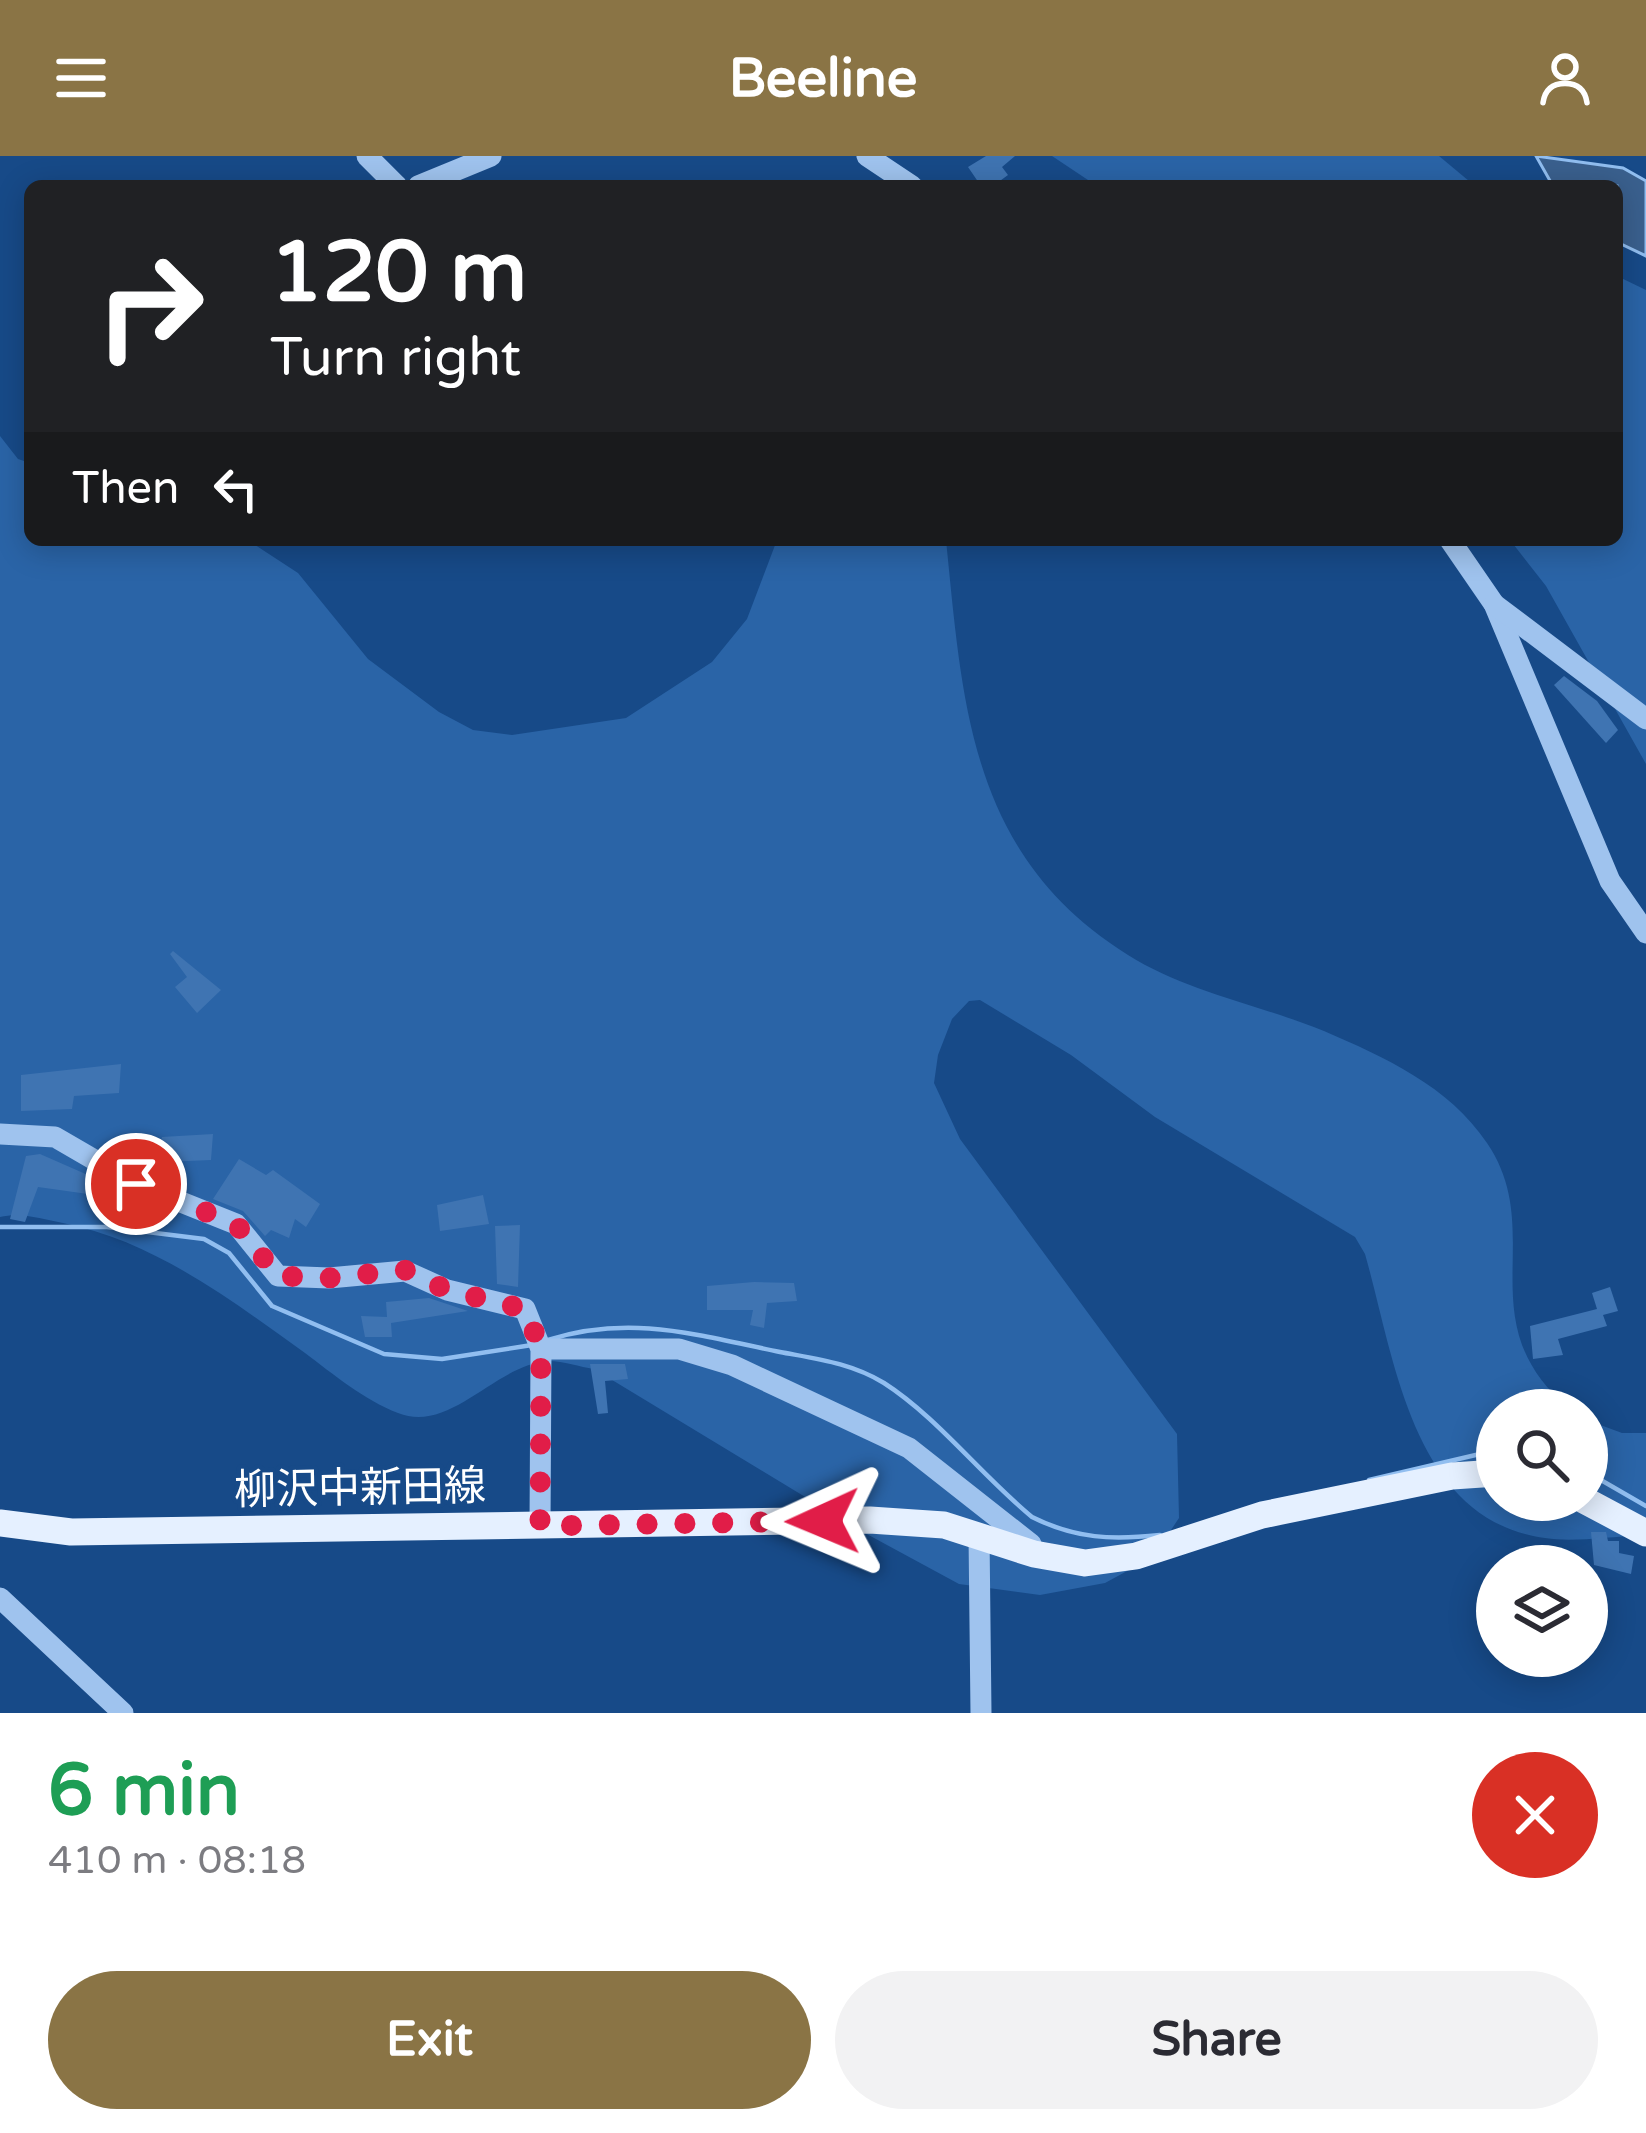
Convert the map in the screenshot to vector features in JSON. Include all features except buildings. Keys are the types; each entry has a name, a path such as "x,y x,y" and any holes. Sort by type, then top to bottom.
{"main road":[{"name":"柳沢中新田線","path":"0,1522 71,1532 870,1520 944,1526 1034,1555 1084,1563 1136,1556 1262,1515 1476,1475"},
{"path":"1608,1513 1646,1533"}],"street":[{"path":"367,156 391,180"},
{"path":"433,180 491,156"},
{"path":"867,156 903,180"},
{"path":"1454,546 1494,604 1610,880 1646,933"},
{"path":"1494,604 1646,719"},
{"path":"0,1134 55,1137 136,1184 236,1224 278,1276 329,1278 405,1270 447,1290 519,1305 531,1317 541,1349 540,1526"},
{"path":"541,1349 679,1349 732,1365 909,1448 1031,1544 1034,1555"},
{"path":"979,1535 981,1713"},
{"path":"0,1598 123,1713"}],"shaded area":[{"path":"1052,156 1439,156 1468,180 1088,180"},
{"path":"1536,156 1623,168 1646,181 1646,256 1623,245 1623,180 1550,180"},
{"path":"1623,279 1646,290 1646,764 1546,586 1515,546 1623,546"},
{"path":"0,436 24,461 24,546 257,546 298,573 368,659 439,712 473,730 512,735 626,718 712,662 747,619 775,546 947,546 969,719 1005,824 1035,872 1076,916 1128,955 1175,979 1369,1051 1435,1089 1472,1123 1504,1177 1511,1211 1514,1311 1522,1344 1551,1389 1476,1389 1476,1509 1438,1468 1416,1429 1365,1254 1355,1237 1155,1117 1071,1055 980,1000 969,1001 952,1019 938,1055 934,1083 960,1139 1177,1434 1179,1518 1153,1557 1105,1583 1040,1595 959,1584 863,1532 594,1369 554,1361 529,1365 436,1414 398,1413 361,1394 220,1293 160,1258 96,1232 16,1215 0,1217"},
{"path":"1608,1428 1646,1433 1646,1536 1570,1540 1494,1521 1608,1521"}],"waterway":[{"path":"0,1227 107,1227 204,1239 229,1253 272,1306 384,1354 442,1359 532,1345"},
{"path":"548,1340 607,1329 664,1330 846,1366 872,1376 903,1397 1032,1517 1094,1536 1160,1535"},
{"path":"1369,1480 1476,1455"},
{"path":"1608,1484 1646,1506"}],"route":[{"path":"136,1184 236,1224 278,1276 329,1278 405,1270 447,1290 525,1309 537,1328 541,1349 540,1526 823,1521"}]}
